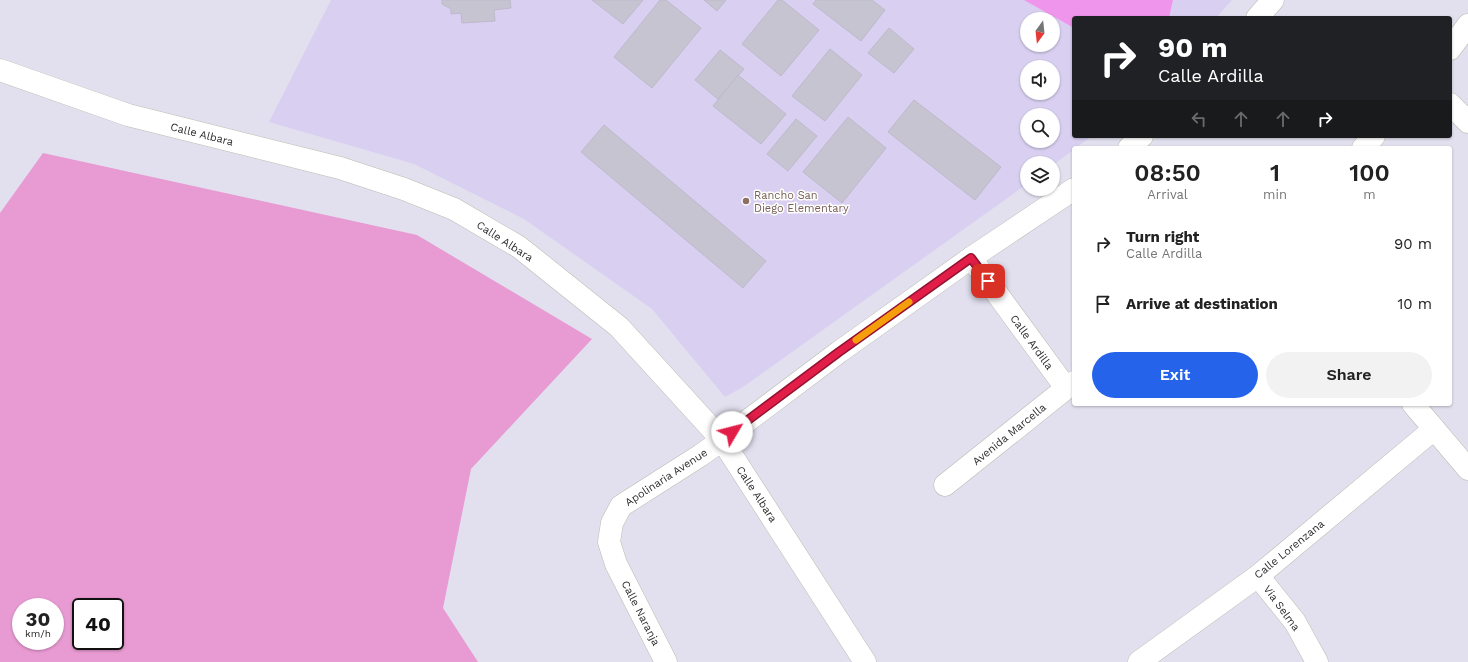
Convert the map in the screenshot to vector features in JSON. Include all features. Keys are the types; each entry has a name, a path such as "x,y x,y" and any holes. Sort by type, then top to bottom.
{"street":[{"path":"1259,16 1273,0"},
{"path":"1452,46 1468,25"},
{"name":"Calle Albara","path":"0,70 128,116 340,168 404,189 454,209 519,247 619,327 722,440 865,662"},
{"path":"1452,106 1468,122"},
{"path":"1131,146 1140,138"},
{"path":"1365,146 1372,138"},
{"name":"Apolinaria Avenue","path":"616,564 609,542 612,523 621,506 701,455 839,352 971,258 1072,190"},
{"name":"Calle Ardilla","path":"971,258 1070,385"},
{"name":"Avenida Marcella","path":"945,486 1070,385"},
{"path":"1415,406 1468,469"},
{"name":"Calle Lorenzana","path":"1139,662 1258,576 1434,429"},
{"name":"Calle Naranja","path":"616,564 666,662"},
{"name":"Via Selma","path":"1258,576 1295,622 1317,662"}],"shaded area":[{"name":"Rancho San Diego Elementary","path":"331,0 1232,0 1218,16 1072,16 1072,138 1089,138 1079,146 1072,146 1072,151 1060,160 1060,156 1020,156 1020,189 743,387 725,397 652,309 524,219 414,164 269,122"},
{"path":"1024,0 1173,0 1169,16 1072,16 1072,27 1060,20 1060,12 1045,12"},
{"path":"43,153 417,235 592,339 471,469 443,608 478,662 0,662 0,213"}],"building":[{"path":"442,0 510,0 511,8 494,10 495,21 462,23 461,13 451,14 451,9 442,4"},
{"path":"592,0 643,0 623,24"},
{"path":"660,0 666,0 701,28 652,88 614,57"},
{"path":"704,0 726,0 717,11"},
{"path":"778,0 782,0 819,30 781,76 742,44"},
{"path":"816,0 872,0 885,10 861,41 813,4"},
{"path":"889,28 914,49 894,73 868,53"},
{"path":"830,49 862,75 825,121 792,96"},
{"path":"720,50 744,69 718,99 695,80"},
{"path":"738,75 786,114 761,144 713,106"},
{"path":"914,100 1001,167 975,200 888,132"},
{"path":"848,117 886,148 842,203 803,172"},
{"path":"796,119 817,136 788,171 767,154"},
{"path":"604,125 766,261 743,288 581,152"}],"slow traffic":[{"path":"856,340 909,302"}],"place":[{"name":"Rancho San Diego Elementary","path":"746,201"}],"route":[{"path":"732,432 839,352 971,258 988,281"}]}
